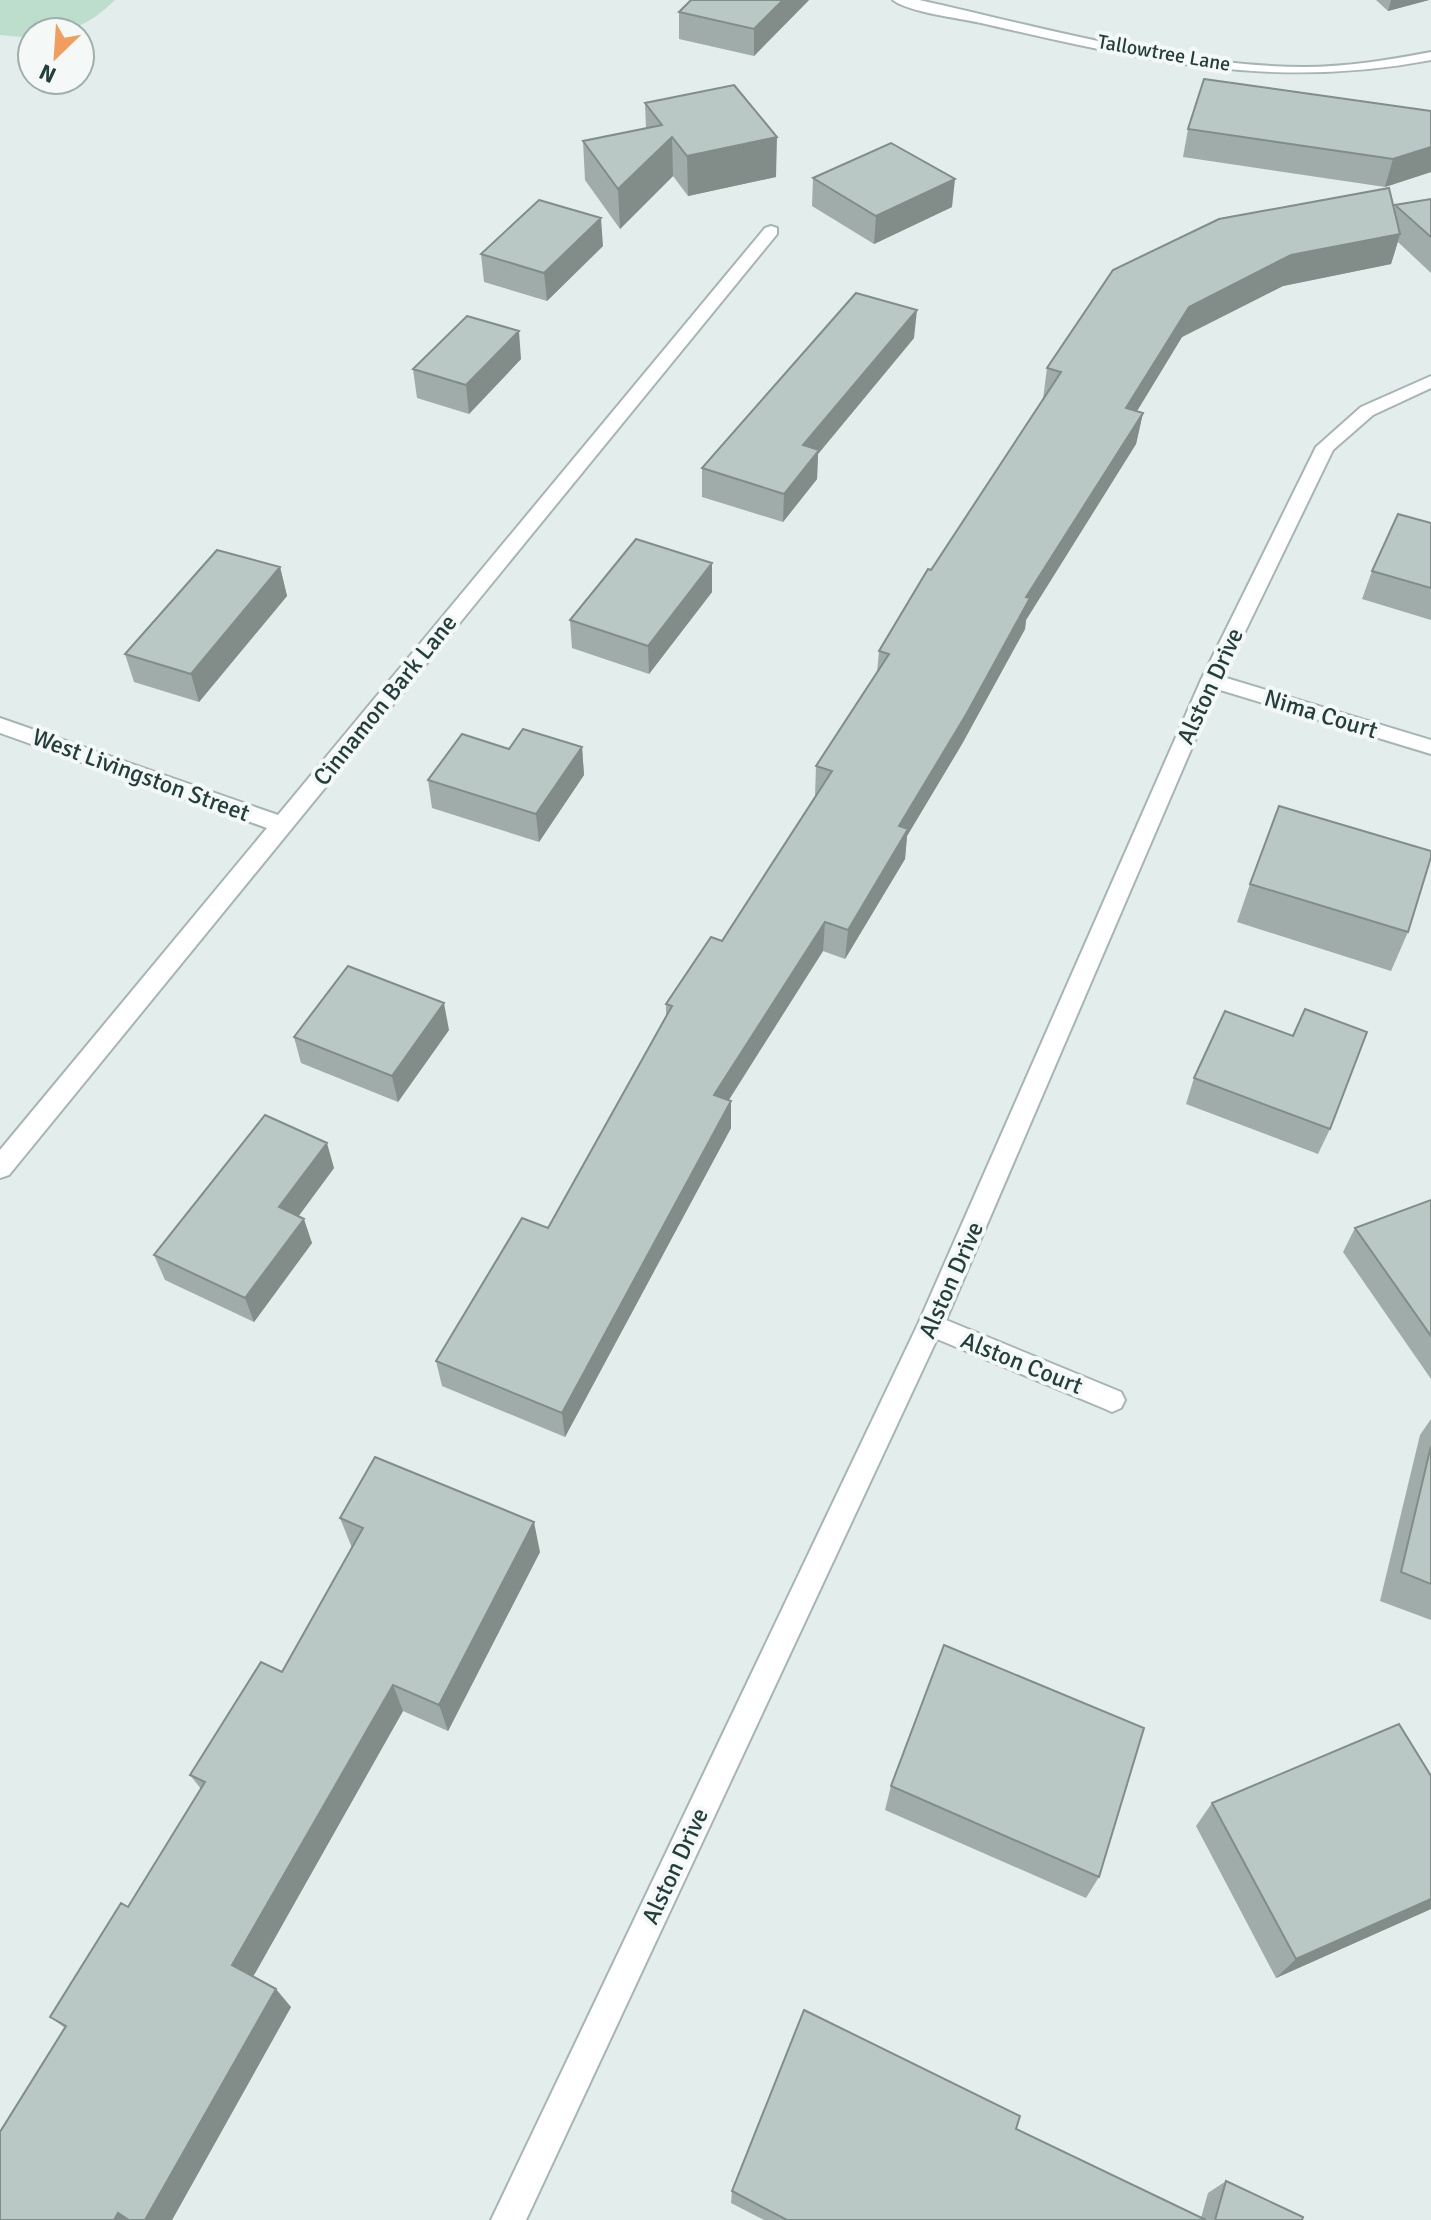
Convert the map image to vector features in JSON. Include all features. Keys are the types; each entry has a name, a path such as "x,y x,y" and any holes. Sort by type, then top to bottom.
{"street":[{"name":"Tallowtree Lane","path":"900,0 1185,60 1263,69 1294,72 1401,65 1431,56"},
{"name":"Cinnamon Bark Lane","path":"0,1168 771,231"},
{"name":"Alston Drive","path":"508,2220 931,1325 1211,680 1325,447 1367,411 1431,381"},
{"name":"Nima Court","path":"1211,680 1431,747"},
{"name":"West Livingston Street","path":"0,725 282,825"},
{"name":"Alston Court","path":"931,1325 1112,1400"}],"green space":[{"path":"0,0 115,0 95,16 16,16 16,36 0,35"}],"building":[{"path":"691,0 783,0 754,29 679,12"},
{"path":"1204,79 1431,111 1431,147 1393,159 1188,129"},
{"path":"734,85 777,137 687,156 672,137 618,189 583,141 662,125 645,103"},
{"path":"891,143 955,179 876,216 813,178"},
{"path":"1389,188 1400,234 1291,255 1189,307 1126,408 1143,413 1026,597 1030,598 967,713 899,826 908,829 848,930 825,922 714,1095 731,1101 562,1413 436,1361 522,1218 548,1228 672,1006 666,1004 711,937 722,941 832,771 816,766 889,654 879,651 928,569 931,570 1061,372 1047,368 1113,270 1219,219"},
{"path":"1431,199 1431,237 1395,205"},
{"path":"539,200 601,218 544,273 481,254"},
{"path":"856,293 917,310 803,445 819,450 784,494 702,468"},
{"path":"467,316 519,331 466,385 413,369"},
{"path":"1398,514 1431,523 1431,588 1372,571"},
{"path":"636,539 712,563 648,646 570,620"},
{"path":"217,550 280,567 191,674 125,654"},
{"path":"523,729 582,747 536,814 428,780 462,734 509,749"},
{"path":"1279,806 1431,851 1408,932 1250,884"},
{"path":"348,966 444,1003 392,1076 294,1037"},
{"path":"1305,1009 1367,1032 1330,1129 1194,1078 1225,1011 1293,1036"},
{"path":"265,1115 327,1143 279,1207 304,1219 245,1298 154,1255"},
{"path":"1431,1200 1431,1336 1355,1228"},
{"path":"1431,1446 1431,1584 1401,1572"},
{"path":"375,1457 534,1522 439,1705 393,1685 232,1965 276,1989 145,2220 129,2220 118,2213 114,2220 0,2220 0,2132 66,2026 50,2017 121,1903 128,1907 205,1782 190,1775 261,1662 282,1672 363,1528 340,1518"},
{"path":"944,1645 1144,1728 1099,1877 891,1786"},
{"path":"1399,1724 1431,1776 1431,1899 1296,1959 1212,1803"},
{"path":"804,2010 1020,2116 1016,2129 1206,2220 787,2220 732,2191"},
{"path":"1226,2181 1303,2217 1302,2220 1215,2220"}]}
